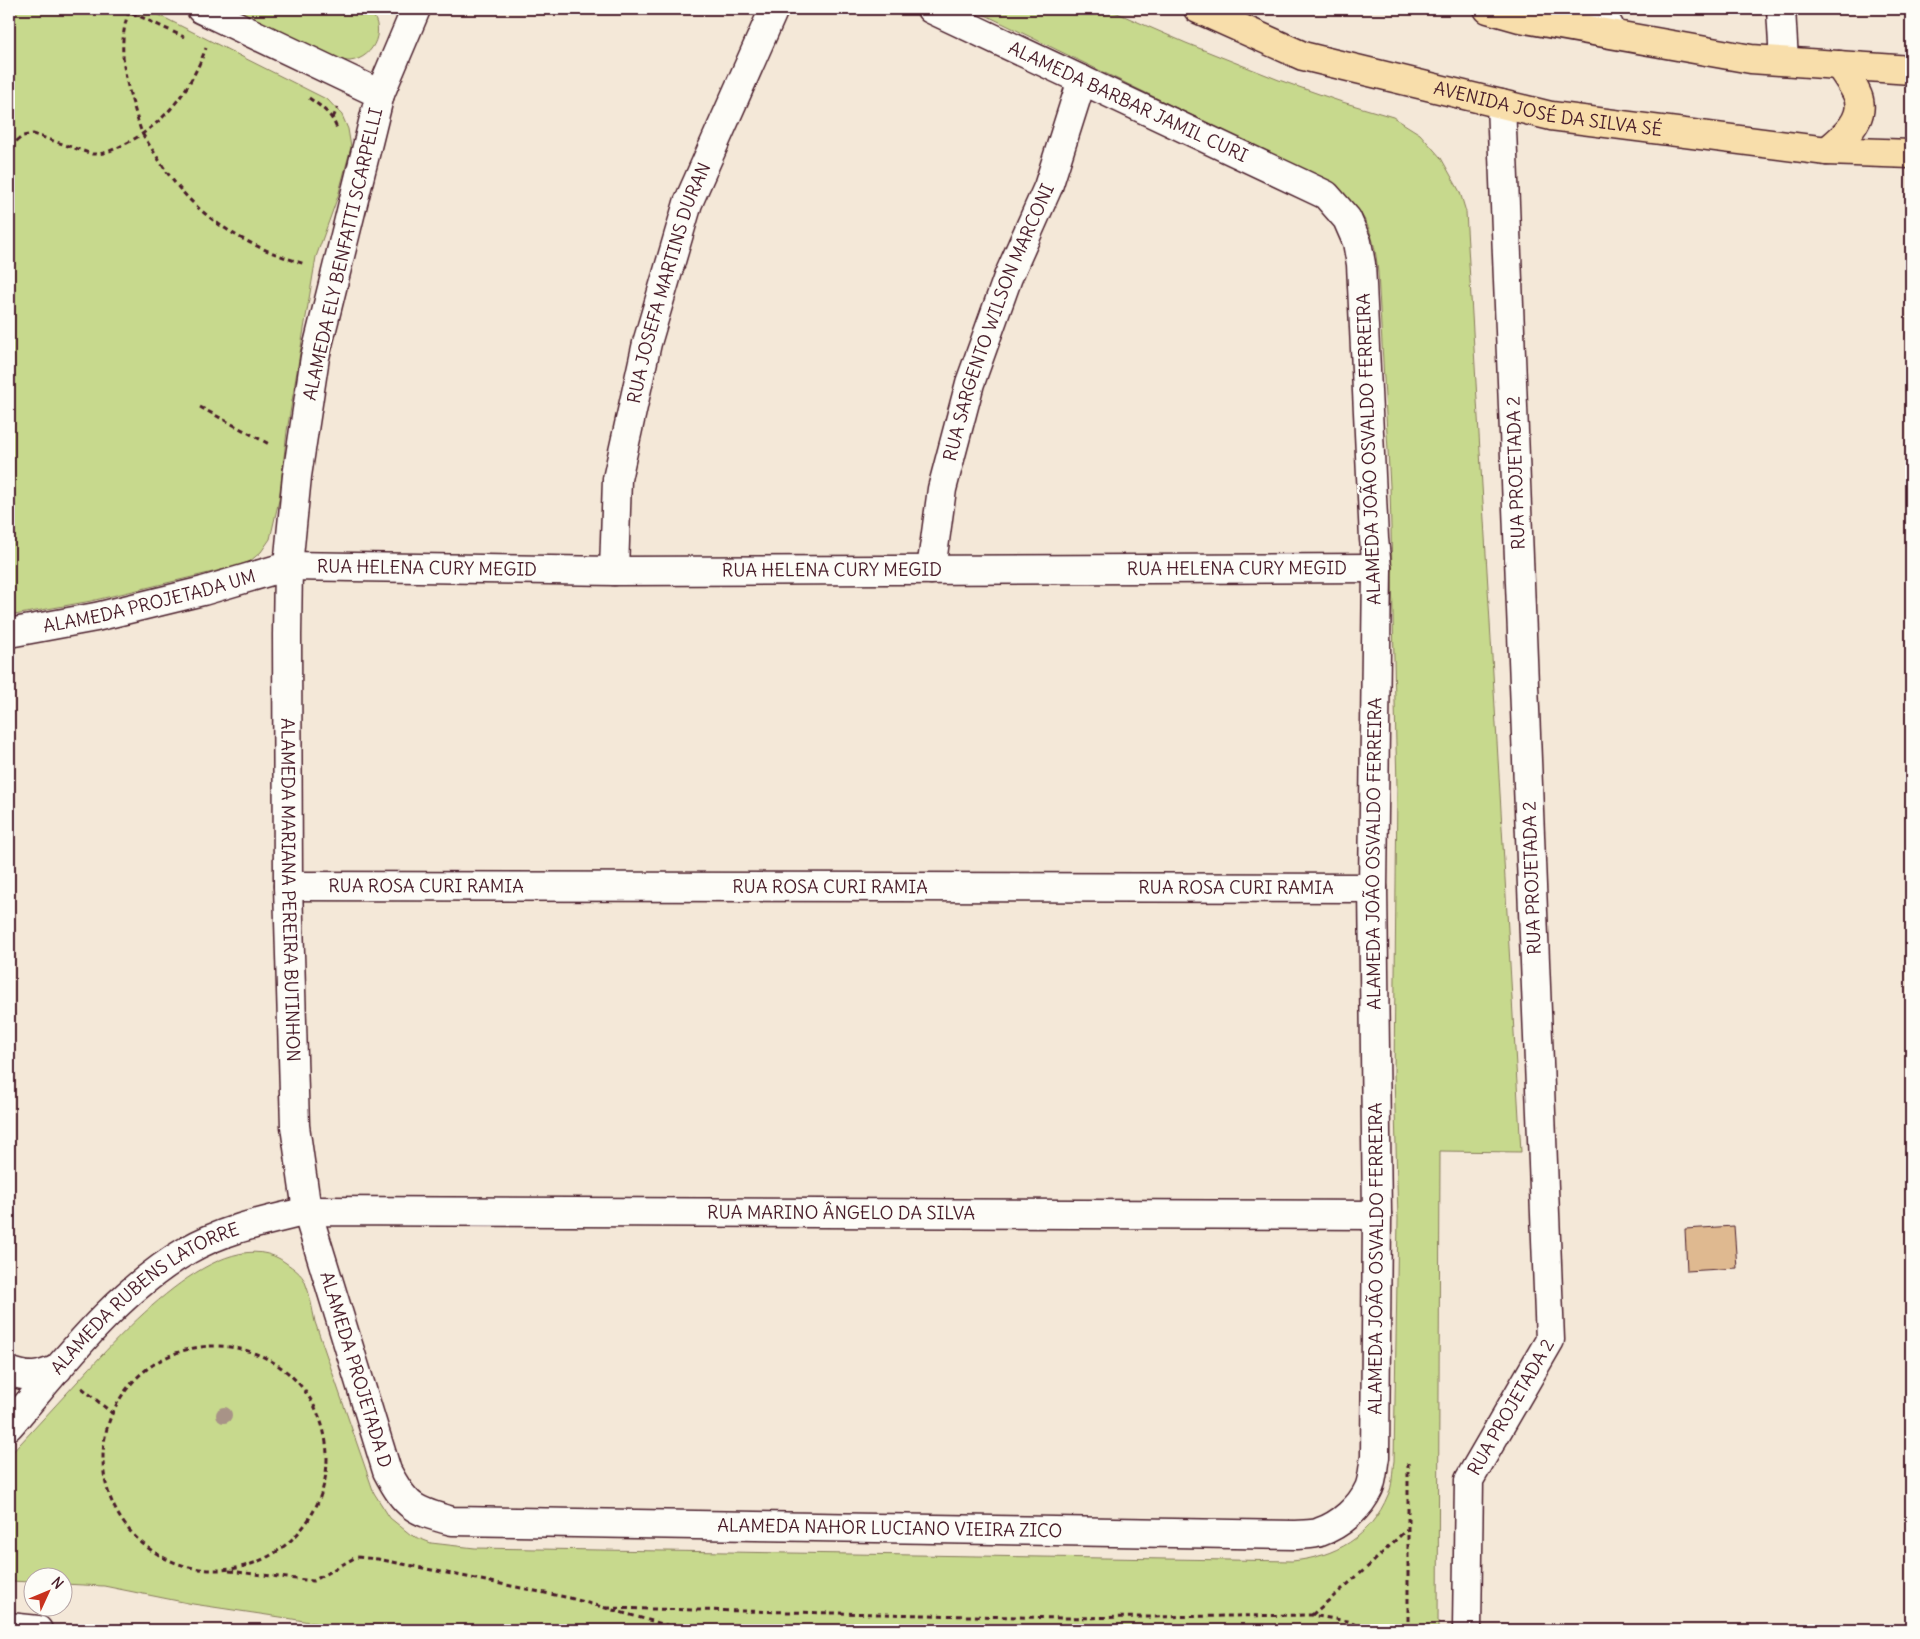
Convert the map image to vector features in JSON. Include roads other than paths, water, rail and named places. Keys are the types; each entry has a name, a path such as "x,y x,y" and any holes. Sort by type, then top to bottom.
{"main road":[{"name":"AVENIDA JOSÉ DA SILVA SÉ","path":"1198,9 1304,56 1551,116 1827,151 1911,154"},
{"path":"1488,9 1520,18 1751,59 1911,70"},
{"path":"1827,151 1849,131 1859,113 1859,99 1839,65"}],"street":[{"path":"201,9 380,94"},
{"name":"ALAMEDA ELY BENFATTI SCARPELLI","path":"288,566 297,476 315,356 380,94 416,9"},
{"name":"RUA JOSEFA MARTINS DURAN","path":"614,571 617,479 647,343 688,203 774,9"},
{"name":"ALAMEDA BARBAR JAMIL CURI","path":"931,9 1326,195"},
{"path":"1561,9 1645,40"},
{"path":"1782,9 1784,61"},
{"name":"RUA SARGENTO WILSON MARCONI","path":"931,570 942,489 970,383 1008,277 1048,187 1082,80"},
{"name":"RUA PROJETADA 2","path":"1467,1630 1469,1480 1550,1340 1501,104"},
{"name":"ALAMEDA JOÃO OSVALDO FERREIRA","path":"1326,195 1347,219 1357,242 1361,264 1377,568 1373,888 1377,1215 1374,1457 1370,1487 1348,1516"},
{"name":"RUA HELENA CURY MEGID","path":"288,566 614,571 1377,568"},
{"name":"ALAMEDA PROJETADA UM","path":"9,633 96,617 288,566"},
{"name":"ALAMEDA MARIANA PEREIRA BUTINHON","path":"288,566 286,778 295,1126 307,1211"},
{"name":"RUA ROSA CURI RAMIA","path":"288,886 1373,888"},
{"name":"RUA MARINO ÂNGELO DA SILVA","path":"307,1211 1377,1215"},
{"name":"ALAMEDA RUBENS LATORRE","path":"9,1426 96,1326 140,1283 188,1250 239,1228 307,1211"},
{"name":"ALAMEDA PROJETADA D","path":"307,1211 387,1471 403,1499 427,1514"},
{"path":"9,1371 24,1377 38,1377 58,1369"},
{"name":"ALAMEDA NAHOR LUCIANO VIEIRA ZICO","path":"427,1514 452,1521 1296,1535 1318,1533 1332,1527 1348,1516"},
{"path":"9,1627 38,1630"}]}
